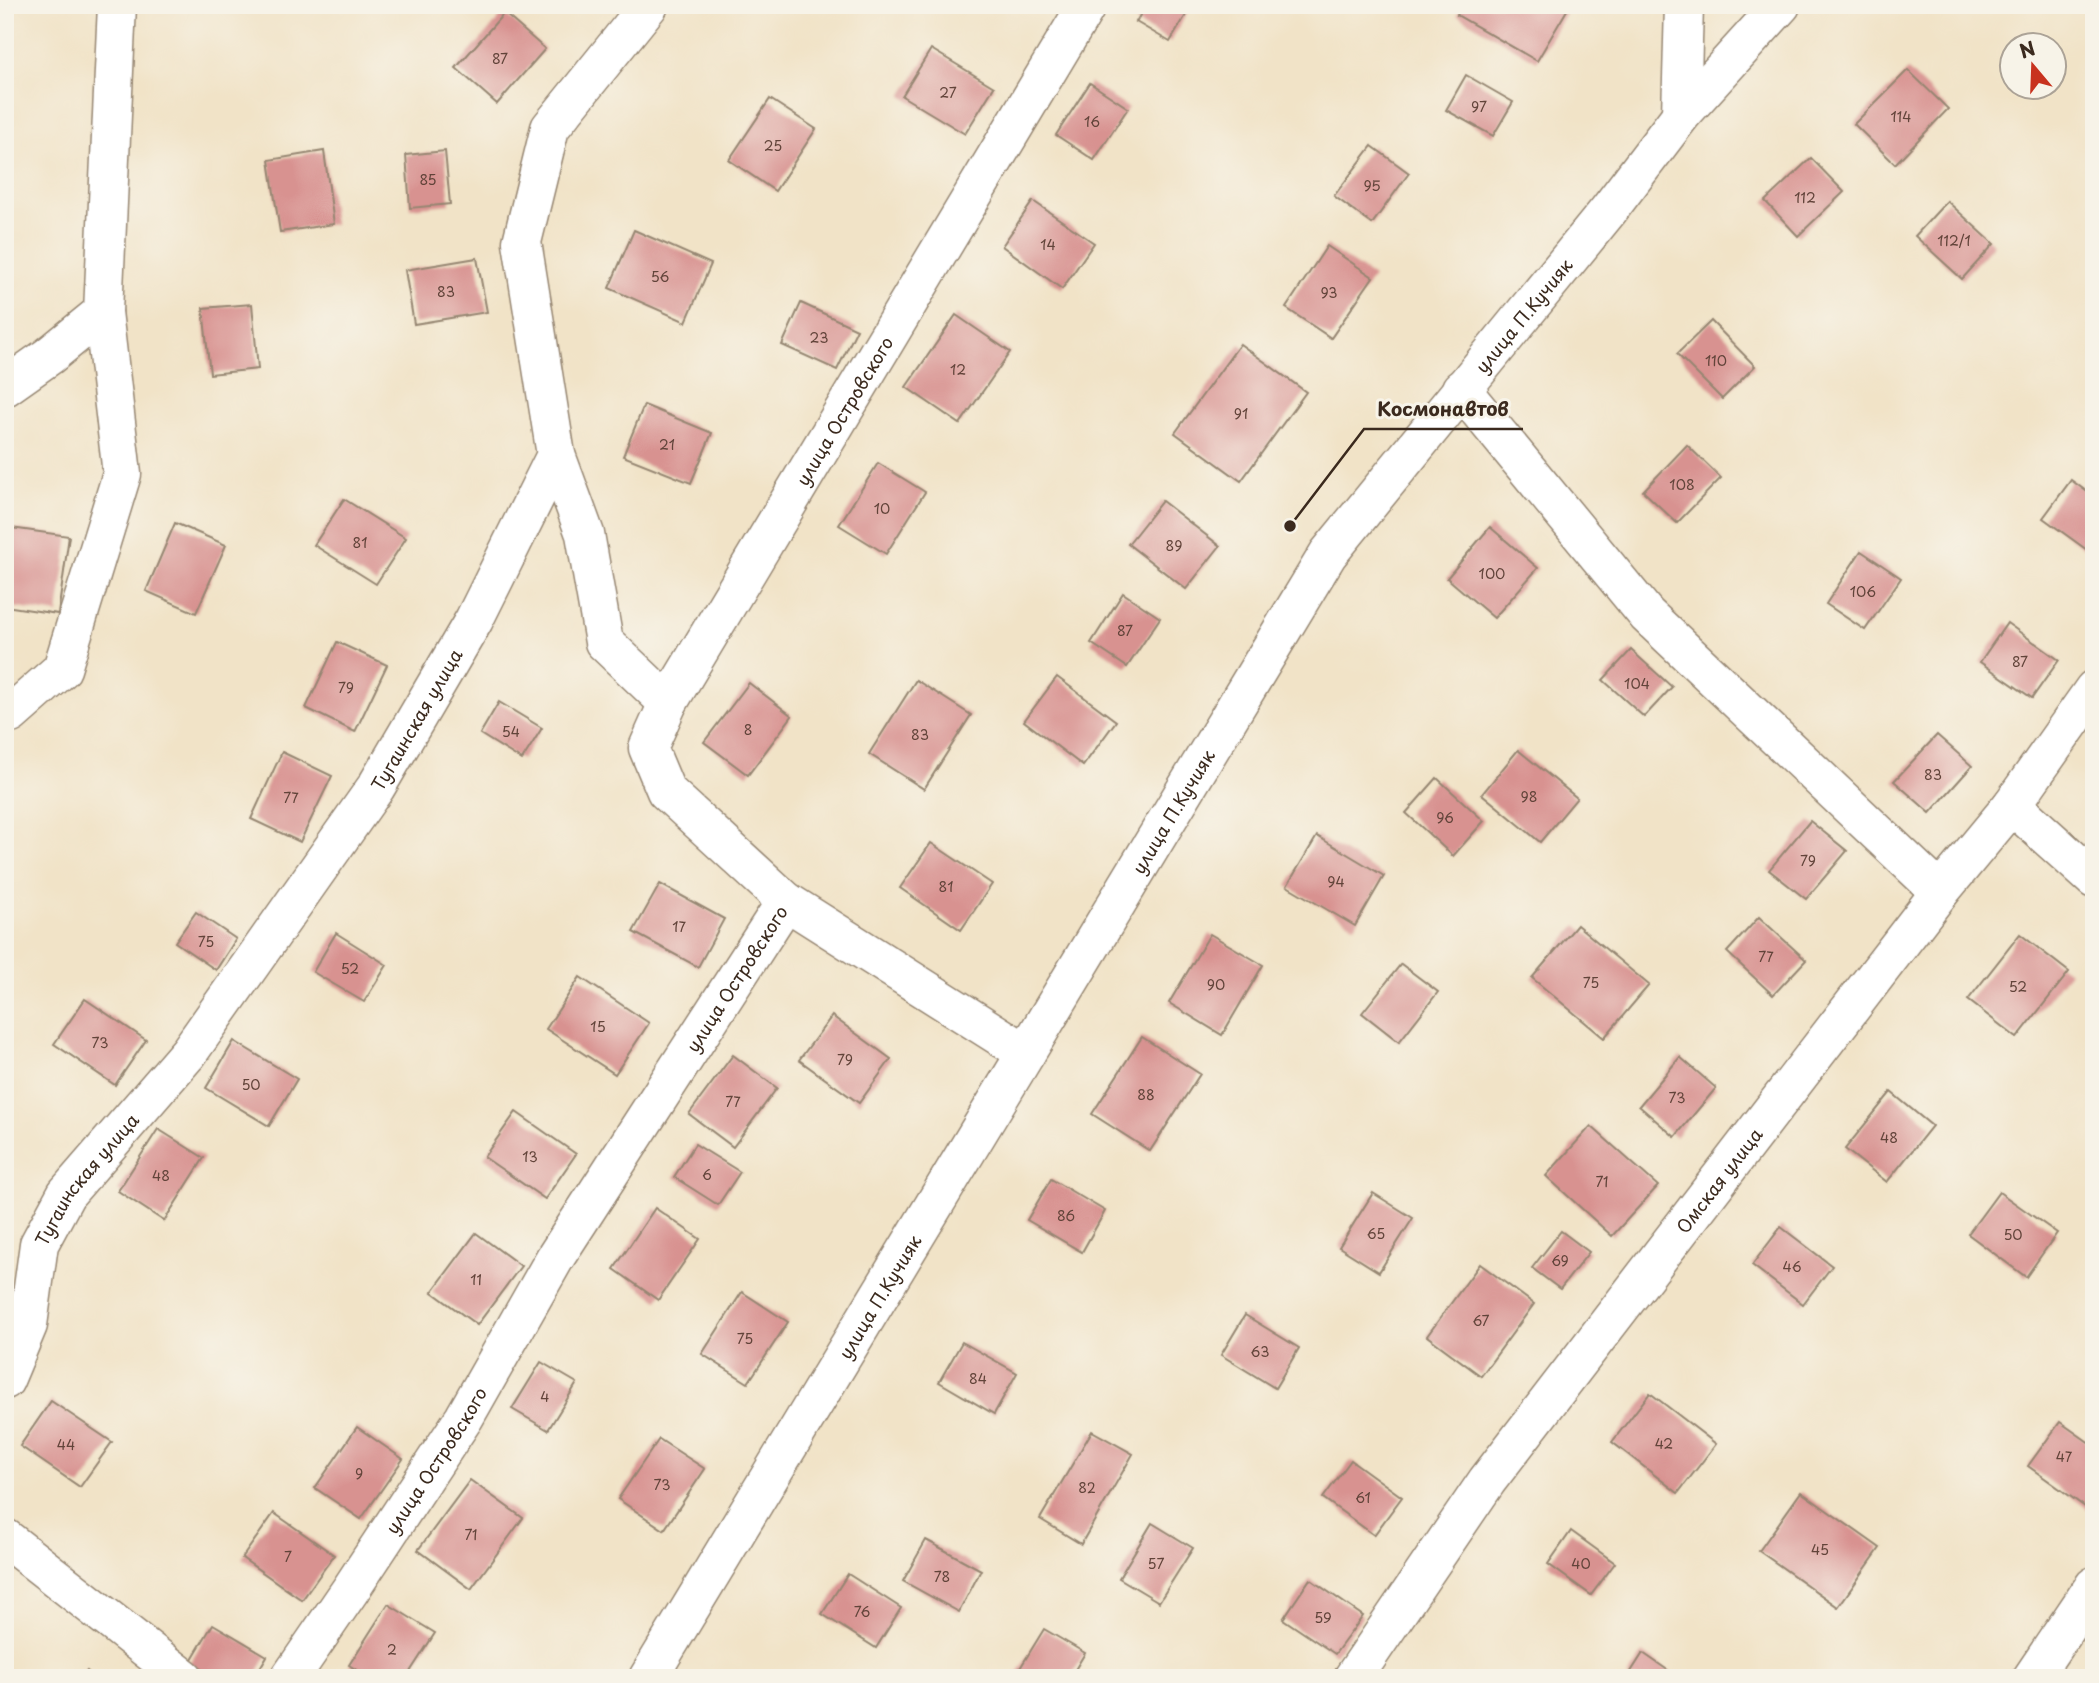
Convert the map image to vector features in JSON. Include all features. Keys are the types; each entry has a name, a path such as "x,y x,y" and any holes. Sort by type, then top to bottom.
{"street":[{"path":"5,714 11,714 62,669 122,474 103,312 117,5"},
{"path":"649,5 550,128 522,242 556,455 585,534 604,642 668,703"},
{"name":"улица Островского","path":"290,1678 464,1418 555,1258 786,901 666,791 648,748 668,703 1087,5"},
{"path":"1681,115 1684,5"},
{"name":"улица П.Кучияк","path":"648,1678 1328,554 1608,211 1681,115 1781,5"},
{"path":"5,387 49,356 103,312"},
{"path":"1461,389 1647,615 1940,892"},
{"name":"Тугаинская улица","path":"5,1380 28,1325 39,1244 66,1194 189,1052 376,787 474,620 556,455"},
{"name":"Омская улица","path":"1353,1678 1487,1482 1940,892 2012,805 2094,689"},
{"path":"2012,805 2094,879"},
{"path":"786,901 1026,1053"},
{"path":"5,1538 184,1678"},
{"path":"2032,1678 2094,1586"}],"building":[{"path":"1146,5 1192,5 1170,42 1136,22"},
{"path":"1462,5 1570,5 1537,61 1457,15"},
{"path":"504,13 545,49 497,104 456,68"},
{"path":"931,49 994,87 965,134 902,96"},
{"path":"1908,70 1948,109 1895,164 1854,124"},
{"path":"1466,75 1513,102 1493,136 1446,110"},
{"path":"1090,83 1128,108 1094,160 1056,135"},
{"path":"770,99 816,129 775,191 729,160"},
{"path":"1372,146 1409,173 1372,224 1334,196"},
{"path":"324,151 334,224 280,232 269,160"},
{"path":"445,151 450,204 410,208 406,155"},
{"path":"1811,158 1844,192 1798,236 1765,201"},
{"path":"1033,201 1094,243 1062,289 1002,246"},
{"path":"1947,201 1994,244 1962,279 1915,236"},
{"path":"634,230 711,264 686,322 609,288"},
{"path":"1327,246 1373,277 1331,338 1286,308"},
{"path":"477,258 487,312 414,324 405,270"},
{"path":"801,303 857,329 837,370 782,345"},
{"path":"252,304 258,369 210,374 203,308"},
{"path":"956,315 1010,352 960,424 906,387"},
{"path":"1711,321 1755,366 1722,399 1677,354"},
{"path":"1240,344 1306,392 1241,481 1175,433"},
{"path":"644,405 712,433 691,483 623,456"},
{"path":"1687,445 1721,478 1677,523 1643,491"},
{"path":"878,463 925,492 886,554 839,525"},
{"path":"2071,480 2094,497 2094,555 2043,518"},
{"path":"344,499 406,538 376,584 314,545"},
{"path":"1162,501 1220,546 1186,589 1128,544"},
{"path":"175,523 226,545 196,613 146,591"},
{"path":"1490,527 1538,568 1494,618 1447,578"},
{"path":"11,528 69,536 58,614 5,606 5,568"},
{"path":"1861,551 1901,578 1865,630 1826,604"},
{"path":"1123,593 1160,618 1127,667 1091,643"},
{"path":"2007,623 2059,660 2032,698 1980,662"},
{"path":"337,642 387,665 355,732 306,708"},
{"path":"1631,650 1672,687 1644,717 1603,680"},
{"path":"1057,677 1116,721 1083,766 1024,721"},
{"path":"916,680 971,715 924,789 869,754"},
{"path":"749,683 792,716 748,775 704,742"},
{"path":"499,702 542,728 522,760 480,734"},
{"path":"1937,735 1972,766 1930,813 1894,781"},
{"path":"1518,750 1577,798 1540,842 1482,794"},
{"path":"282,752 332,776 300,842 251,819"},
{"path":"1437,778 1484,821 1453,856 1406,813"},
{"path":"1810,821 1847,851 1806,899 1769,870"},
{"path":"1317,836 1384,876 1355,926 1287,886"},
{"path":"931,843 992,884 961,930 900,888"},
{"path":"660,884 724,919 698,967 633,932"},
{"path":"196,912 236,939 216,970 175,942"},
{"path":"1759,917 1806,960 1773,995 1727,952"},
{"path":"1577,925 1649,985 1604,1038 1532,978"},
{"path":"336,933 387,965 364,1002 313,972"},
{"path":"1210,934 1263,965 1222,1035 1169,1003"},
{"path":"2020,934 2069,972 2017,1038 1968,1000"},
{"path":"1401,964 1438,992 1399,1042 1362,1013"},
{"path":"580,977 649,1023 615,1074 546,1029"},
{"path":"85,999 146,1040 115,1085 54,1044"},
{"path":"832,1016 891,1059 859,1103 799,1060"},
{"path":"1142,1037 1200,1074 1150,1151 1092,1114"},
{"path":"234,1041 297,1079 269,1126 206,1088"},
{"path":"733,1055 777,1088 733,1147 689,1114"},
{"path":"1680,1057 1716,1088 1675,1137 1639,1106"},
{"path":"1891,1092 1932,1126 1887,1182 1845,1149"},
{"path":"516,1112 576,1154 545,1199 484,1157"},
{"path":"1591,1126 1658,1186 1612,1236 1546,1176"},
{"path":"158,1129 204,1158 164,1221 118,1191"},
{"path":"695,1144 740,1172 718,1205 674,1177"},
{"path":"1051,1179 1105,1211 1082,1252 1027,1220"},
{"path":"1999,1192 2057,1233 2026,1277 1968,1234"},
{"path":"1373,1193 1413,1218 1379,1272 1339,1247"},
{"path":"655,1208 700,1239 658,1300 614,1269"},
{"path":"1781,1227 1832,1266 1803,1304 1752,1265"},
{"path":"1561,1231 1589,1252 1560,1289 1532,1268"},
{"path":"476,1233 521,1266 477,1325 432,1292"},
{"path":"1480,1264 1534,1304 1481,1376 1427,1336"},
{"path":"742,1292 788,1322 748,1383 702,1354"},
{"path":"1245,1315 1299,1348 1275,1388 1221,1355"},
{"path":"962,1342 1017,1373 994,1414 939,1382"},
{"path":"541,1362 577,1383 548,1430 512,1409"},
{"path":"1650,1393 1716,1444 1678,1493 1612,1442"},
{"path":"51,1401 112,1442 80,1487 20,1446"},
{"path":"2060,1422 2094,1446 2094,1500 2088,1509 2028,1466"},
{"path":"357,1427 403,1459 361,1519 315,1488"},
{"path":"1092,1431 1133,1454 1081,1544 1040,1519"},
{"path":"659,1439 705,1469 664,1530 618,1499"},
{"path":"1351,1460 1402,1497 1374,1535 1323,1498"},
{"path":"470,1480 523,1518 471,1589 418,1550"},
{"path":"1801,1492 1880,1548 1838,1607 1759,1551"},
{"path":"274,1513 334,1555 302,1600 242,1558"},
{"path":"1152,1523 1193,1548 1159,1602 1119,1578"},
{"path":"1571,1531 1615,1563 1591,1595 1548,1564"},
{"path":"926,1540 981,1570 959,1612 903,1581"},
{"path":"848,1574 901,1608 876,1648 822,1614"},
{"path":"1310,1579 1363,1616 1335,1654 1283,1619"},
{"path":"388,1604 435,1633 406,1678 369,1678 349,1665"},
{"path":"213,1624 267,1656 254,1678 213,1678 189,1664"},
{"path":"1044,1629 1085,1653 1070,1678 1014,1678"},
{"path":"1643,1653 1679,1678 1627,1678"},
{"path":"87,1671 95,1678 81,1678"}],"place":[{"name":"Космонавтов","path":"1290,526"}]}
